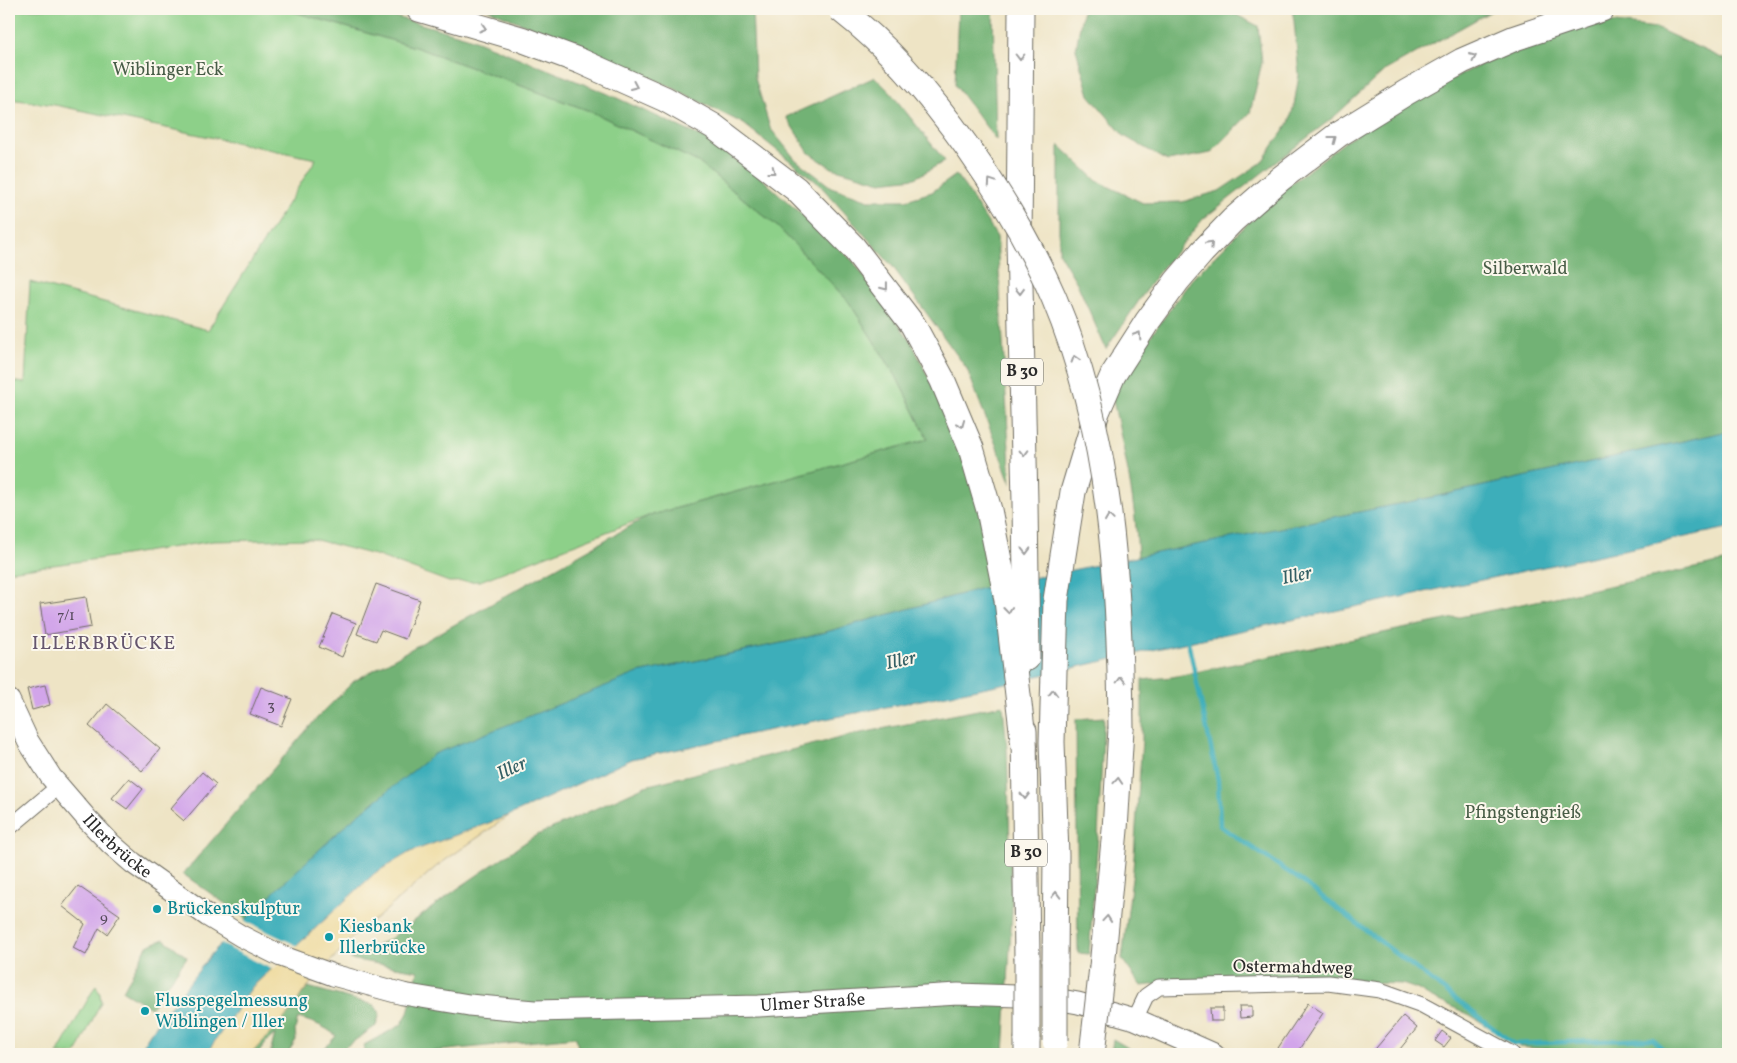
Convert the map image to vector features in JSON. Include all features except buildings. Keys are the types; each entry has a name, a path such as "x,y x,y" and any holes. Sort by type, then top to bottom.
{"highway":[{"path":"419,9 580,61 665,100 712,126 796,189 853,247 913,325 942,379 971,448 989,510 1007,600 1024,747"},
{"path":"840,9 879,44 913,79 947,119 994,184 1032,251 1054,299 1086,393 1101,460 1116,571 1121,665 1121,729 1115,830 1092,1054"},
{"name":"B 30","path":"1021,9 1019,242 1028,647 1024,747 1027,1047"},
{"name":"B 30","path":"1054,1048 1056,855 1052,742 1056,600 1073,492 1097,412 1113,375 1130,347 1178,281 1202,252 1233,220 1280,179 1332,140 1407,92 1462,61 1515,38 1602,9"}],"main road":[{"name":"Illerbrücke","path":"9,700 28,741 59,786 111,844 134,864 183,899 241,936 281,956 312,968"},
{"name":"Ulmer Straße","path":"312,968 403,994 469,1005 534,1011 749,1006 958,994 1044,996 1078,1003 1135,1019 1214,1054"}],"street":[{"path":"9,828 59,786"},
{"name":"Ostermahdweg","path":"1135,1019 1146,996 1159,987 1328,983 1380,990 1422,1005 1512,1054"}],"green space":[{"name":"Wiblinger Eck","path":"30,9 284,9 415,47 590,111 698,162 778,227 849,302 896,376 928,439 648,516 480,581 449,582 378,556 313,539 213,541 9,571 9,381 25,383 30,282 208,330 316,159 55,105 9,99 9,11"},
{"path":"284,9 368,9 467,37 606,93 706,139 759,176 853,261 912,343 955,433 978,499 994,585 801,639 638,673 277,889 247,919 183,874 317,718 354,681 648,516 928,439 896,376 849,302 778,227 698,162 590,111 415,47"},
{"path":"487,9 752,9 755,78 770,128 796,160 831,187 869,200 906,200 932,192 956,175 997,237 1011,484 967,369 893,267 819,184 744,124 667,85"},
{"path":"958,9 993,9 996,140 955,85"},
{"path":"1083,9 1225,9 1258,26 1262,62 1250,113 1211,153 1168,161 1124,136 1089,95 1076,49"},
{"path":"1292,9 1495,9 1384,71 1335,116 1203,219 1155,277 1106,349 1077,283 1059,253 1059,145 1097,181 1143,203 1182,202 1219,191 1261,163 1289,123 1299,75"},
{"name":"Silberwald","path":"1599,21 1656,28 1728,61 1728,431 1448,494 1138,557 1132,494 1111,391 1192,279 1274,197 1346,141 1426,92 1506,52"},
{"path":"875,77 890,92 945,161 915,178 881,182 832,168 809,153 786,117"},
{"name":"Pfingstengrieß","path":"1728,561 1728,1054 1607,1054 1520,1047 1470,1015 1417,989 1402,984 1169,983 1141,986 1122,959 1133,870 1142,740 1142,680 1172,677"},
{"path":"1003,705 1007,749 1012,911 1004,1054 579,1054 576,1037 408,1054 365,1054 364,1045 401,1025 408,1013 418,971 350,959 390,939 457,889 533,837 645,786 856,734"},
{"path":"1104,717 1098,836 1089,954 1078,953 1076,719"},
{"path":"164,939 187,957 151,1008 123,991 147,946"},
{"path":"96,985 101,1002 76,1054 57,1054"},
{"path":"308,987 374,1005 380,1013 376,1026 335,1054 319,1054 336,1036 323,1027 298,1018 295,1030 296,1040 287,1054 270,1054 275,1034 266,1042 258,1054 251,1054"},
{"path":"1113,1039 1130,1049 1129,1054 1111,1054"}],"sand":[{"name":"Kiesbank Illerbrücke","path":"510,815 437,866 377,918 357,932 303,992 291,1011 251,1054 206,1054 252,987 375,873 410,852"}],"water":[{"name":"Iller","path":"1728,431 1728,528 1188,642 1002,684 632,759 510,815 410,852 375,873 252,987 206,1054 137,1054 151,1032 213,952 349,822 434,754 638,673 801,639 983,588 1448,494"}],"pier":[{"path":"243,919 298,946 273,970 219,943"}],"waterway":[{"path":"1187,637 1218,780 1220,826 1303,882 1514,1044 1653,1039 1668,1054"}],"place":[{"name":"Brückenskulptur","path":"157,909"},
{"name":"Kiesbank Illerbrücke","path":"329,937"},
{"name":"Flusspegelmessung Wiblingen / Iller","path":"145,1011"}],"district":[{"name":"ILLERBRÜCKE","path":"104,644"}]}
